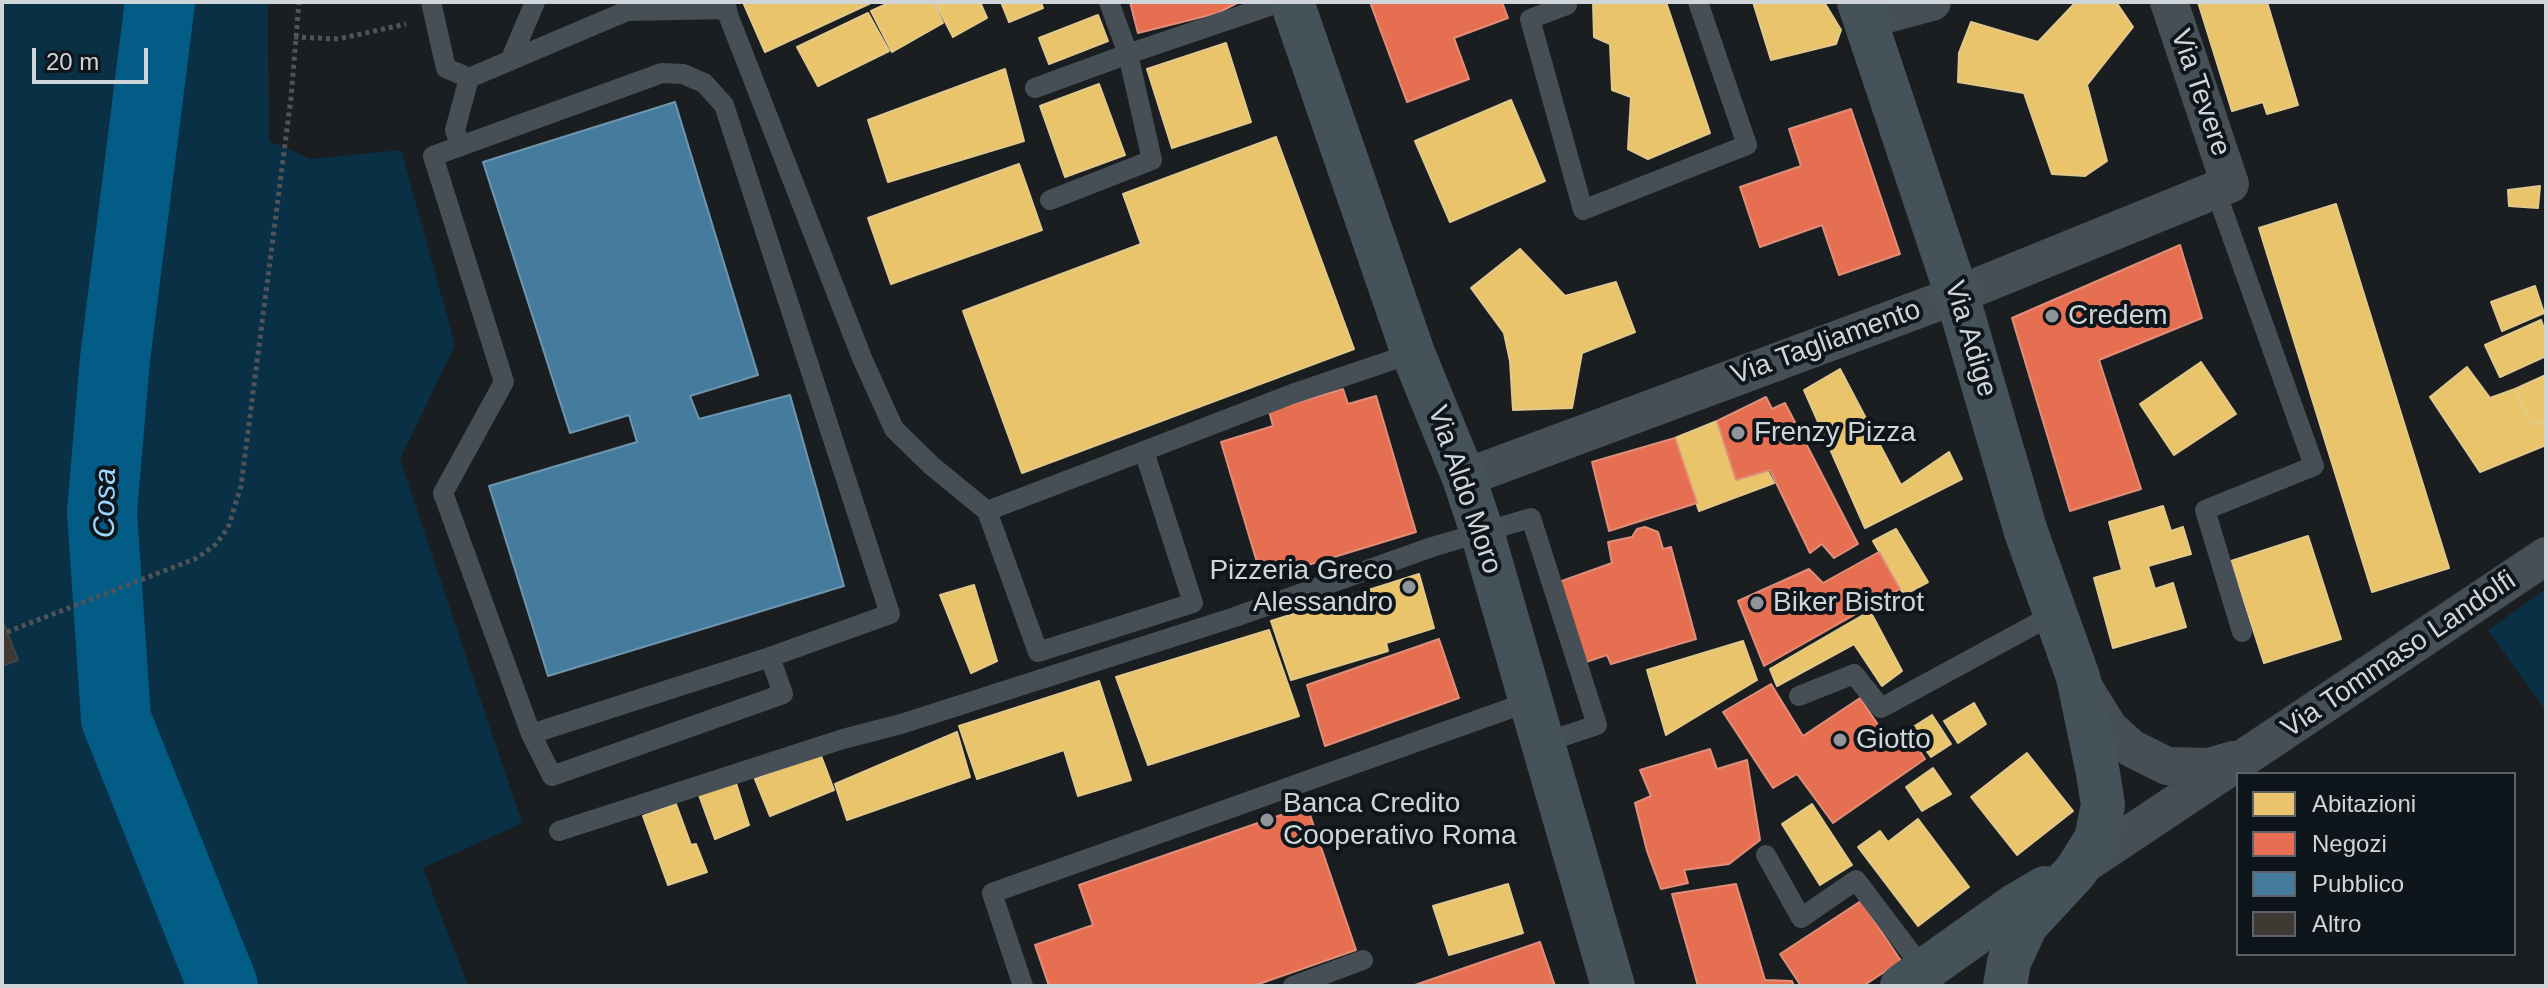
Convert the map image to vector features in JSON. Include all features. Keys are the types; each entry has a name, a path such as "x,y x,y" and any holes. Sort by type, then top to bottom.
{"main road":[{"name":"Via Aldo Moro","path":"1292,2 1413,353 1464,478 1482,532 1613,986"},
{"name":"Via Adige","path":"1862,11 1957,295 2026,532 2078,677 2103,805 2096,839 2076,871 2026,925 2009,962 2005,986"},
{"path":"1913,978 2016,905 2076,871"}],"street":[{"path":"1862,11 1932,2"},
{"name":"Via Tevere","path":"2169,2 2223,187"},
{"name":"Via Tagliamento","path":"1464,478 1957,295 2223,187"},
{"name":"Via Tommaso Landolfi","path":"2076,871 2546,556"},
{"path":"2078,677 2109,728 2131,748 2167,766 2209,767 2251,754"}],"lane":[{"path":"510,61 535,2"},
{"path":"1050,200 1152,160 1128,54 1109,2"},
{"path":"1035,88 1281,2"},
{"path":"1566,2 1567,5 1530,19 1583,210 1747,145 1698,2"},
{"path":"433,10 446,68 469,78 629,6 725,5 862,358 894,429 932,466 987,511 1038,652 1193,603 1144,451"},
{"path":"531,734 770,657 890,614 724,105 704,83 683,74 662,73 433,156 504,382 443,493 531,734 552,776 783,694 770,657"},
{"path":"460,145 455,130 469,78"},
{"path":"2223,187 2314,466 2205,510 2242,632"},
{"path":"987,511 1292,394 1413,353"},
{"path":"559,831 1235,617 1531,518 1597,725 1543,743"},
{"path":"1799,696 1854,674 1881,708 2056,613"},
{"path":"1023,986 992,893 1531,701"},
{"path":"1766,855 1801,918 1856,880 1913,978"},
{"path":"1293,986 1363,960"}],"path":[{"path":"7,632 197,558 215,545 228,528 241,486 290,113 299,2"},
{"path":"294,37 338,39 433,10"}],"shaded area":[{"path":"2,2 268,2 269,141 311,159 401,150 455,345 400,459 522,823 423,868 468,986 2,986"},
{"path":"2546,589 2546,711 2488,630"}],"building: Abitazioni":[{"path":"743,2 873,2 765,52"},
{"path":"891,2 933,2 943,23 892,52 871,11"},
{"path":"935,2 980,2 987,18 953,37"},
{"path":"1001,2 1041,2 1043,8 1009,22"},
{"path":"1593,2 1666,2 1710,133 1648,159 1628,149 1631,97 1612,90 1610,44 1594,37"},
{"path":"1753,2 1824,2 1841,30 1836,44 1771,60"},
{"path":"2076,2 2116,2 2133,27 2087,85 2107,161 2085,176 2052,174 2024,93 1958,82 1959,53 1971,22 2038,42"},
{"path":"2198,2 2267,2 2298,105 2267,114 2263,102 2232,111"},
{"path":"868,13 889,51 818,86 797,47"},
{"path":"1098,15 1108,41 1049,64 1039,38"},
{"path":"1226,43 1251,122 1172,148 1147,69"},
{"path":"1005,69 1024,141 888,182 868,120"},
{"path":"1099,84 1125,155 1065,177 1040,106"},
{"path":"1511,100 1545,181 1450,222 1415,141"},
{"path":"1276,137 1354,349 1022,473 963,311 1141,244 1123,194"},
{"path":"1019,164 1042,230 891,284 868,218"},
{"path":"2540,186 2538,208 2509,206 2508,190"},
{"path":"2336,204 2449,568 2372,592 2259,228"},
{"path":"1520,249 1565,296 1616,282 1635,332 1582,353 1572,408 1513,410 1510,361 1504,333 1471,288"},
{"path":"2535,286 2544,313 2502,331 2491,302"},
{"path":"2541,320 2546,334 2546,356 2500,377 2485,345"},
{"path":"2201,362 2236,414 2174,455 2140,404"},
{"path":"2467,367 2490,398 2515,389 2532,425 2546,420 2546,445 2480,472 2430,397"},
{"path":"1840,369 1901,485 1949,452 1962,479 1865,528 1804,390"},
{"path":"2546,375 2546,420 2532,425 2515,389"},
{"path":"1717,421 1736,480 1767,470 1774,483 1699,511 1675,438"},
{"path":"2163,506 2171,531 2183,527 2191,554 2148,566 2155,589 2173,583 2186,627 2113,648 2094,578 2122,570 2109,522"},
{"path":"1896,529 1928,582 1904,595 1873,541"},
{"path":"2308,536 2341,639 2264,663 2231,561"},
{"path":"1419,574 1434,628 1386,643 1388,651 1291,680 1271,621"},
{"path":"974,585 997,661 971,673 940,595"},
{"path":"1870,611 1902,671 1882,686 1854,644 1777,686 1770,669"},
{"path":"1269,630 1299,716 1148,765 1116,677"},
{"path":"1743,641 1757,680 1666,735 1647,670"},
{"path":"1099,681 1131,780 1078,796 1064,750 977,779 959,726"},
{"path":"1974,703 1986,724 1958,743 1944,721"},
{"path":"1932,715 1951,744 1931,757 1910,729"},
{"path":"957,732 970,777 847,820 835,784"},
{"path":"820,753 834,790 770,816 755,779"},
{"path":"2027,753 2073,811 2017,855 1971,797"},
{"path":"1933,768 1951,794 1922,811 1906,787"},
{"path":"735,780 749,825 715,839 699,795"},
{"path":"676,804 691,845 696,844 707,872 668,885 643,816"},
{"path":"1812,804 1852,865 1820,885 1782,824"},
{"path":"1918,819 1969,887 1918,926 1858,847 1880,831 1888,842"},
{"path":"1508,884 1523,933 1449,955 1433,906"}],"building: Negozi":[{"path":"1130,2 1239,2 1218,13 1138,33"},
{"path":"1370,2 1502,2 1508,18 1454,38 1469,79 1407,102"},
{"path":"1851,109 1900,254 1839,275 1822,225 1760,247 1740,187 1801,166 1789,129"},
{"path":"2180,245 2202,318 2099,360 2141,489 2070,511 2012,318"},
{"path":"1343,389 1348,404 1376,396 1416,532 1262,579 1221,442 1273,426 1269,411"},
{"path":"1766,397 1772,409 1785,403 1858,544 1834,558 1822,544 1810,553 1770,470 1736,480 1717,421"},
{"path":"1675,438 1697,503 1609,531 1592,462"},
{"path":"1645,527 1658,532 1663,549 1671,547 1696,639 1611,664 1607,655 1583,663 1559,582 1612,563 1608,542 1632,537 1637,529"},
{"path":"1879,552 1900,589 1764,666 1738,601 1809,569 1823,583"},
{"path":"1439,639 1459,698 1325,746 1307,685"},
{"path":"1771,684 1803,736 1860,698 1889,741 1907,731 1925,759 1833,823 1797,774 1773,788 1723,712"},
{"path":"1710,749 1717,769 1747,760 1760,840 1729,864 1684,870 1688,883 1661,889 1647,851 1635,803 1651,796 1640,770"},
{"path":"1307,806 1356,950 1253,986 1049,986 1035,945 1093,925 1079,885"},
{"path":"1736,884 1765,980 1792,981 1794,986 1698,986 1672,894"},
{"path":"1861,901 1901,961 1863,986 1801,986 1780,954"},
{"path":"1540,942 1555,986 1412,986"}],"building: Pubblico":[{"path":"675,102 758,375 690,396 699,419 790,395 844,586 548,676 489,486 637,442 629,415 570,433 483,162"}],"building: Altro":[{"path":"2,619 18,660 2,666"}],"waterway":[{"name":"Cosa","path":"160,2 115,359 102,512 116,719 223,986"}],"place":[{"name":"Credem","path":"2052,316"},
{"name":"Frenzy Pizza","path":"1738,433"},
{"name":"Pizzeria Greco Alessandro","path":"1409,587"},
{"name":"Biker Bistrot","path":"1757,603"},
{"name":"Giotto","path":"1840,740"},
{"name":"Banca Credito Cooperativo Roma","path":"1267,820"}]}
